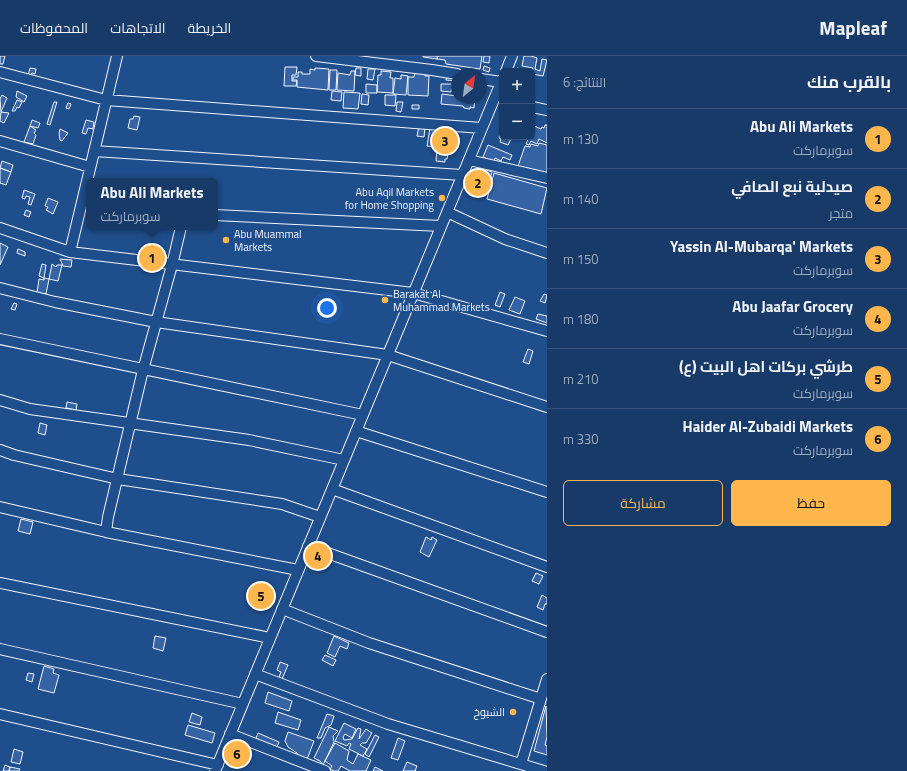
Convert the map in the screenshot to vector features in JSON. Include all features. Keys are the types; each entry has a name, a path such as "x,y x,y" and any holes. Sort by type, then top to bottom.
{"street":[{"path":"89,178 117,56"},
{"path":"316,56 451,73"},
{"path":"507,68 512,56"},
{"path":"0,72 106,100 482,128"},
{"path":"487,80 499,81"},
{"path":"0,714 216,768 482,128 498,101"},
{"path":"535,108 547,110"},
{"path":"0,141 90,167"},
{"path":"94,151 462,176"},
{"path":"469,160 547,178"},
{"path":"70,252 86,200"},
{"path":"447,212 505,239 547,253"},
{"path":"218,215 441,226"},
{"path":"0,228 70,252 413,293 547,332"},
{"path":"106,532 108,517 143,370 180,230"},
{"path":"0,288 55,302 156,322 388,355 547,407"},
{"path":"0,339 363,415"},
{"path":"0,400 30,409 249,440 344,460"},
{"path":"356,431 547,492"},
{"path":"0,450 14,455 118,479 282,504 320,517"},
{"path":"332,489 547,567"},
{"path":"0,507 106,532 298,570"},
{"path":"308,546 547,632"},
{"path":"0,583 270,638"},
{"path":"282,609 369,643 541,699"},
{"path":"0,649 243,704"},
{"path":"255,674 388,724 516,766 544,771"},
{"path":"516,766 547,679"},
{"path":"230,734 325,771"}],"building":[{"path":"0,56 5,56 3,64 0,64"},
{"path":"437,56 437,59 423,57"},
{"path":"438,56 482,56 480,68 446,64 445,60 437,59"},
{"path":"484,56 490,56 489,63 483,62"},
{"path":"524,56 537,58 535,69 522,66"},
{"path":"542,59 547,60 543,76 535,75 535,69 540,71"},
{"path":"484,66 490,68 489,72 487,71 487,68 484,68"},
{"path":"285,67 297,67 296,75 292,75 292,81 297,81 296,86 284,86"},
{"path":"30,68 36,69 35,74 32,73 28,76"},
{"path":"315,68 329,69 328,90 297,87 297,80 293,80 293,77 298,77 298,72 302,72 302,74 310,74 310,69 315,70"},
{"path":"356,68 361,68 361,76 355,75"},
{"path":"368,69 375,69 373,80 367,79"},
{"path":"330,70 337,70 336,90 329,90"},
{"path":"351,71 355,71 354,91 337,90 338,73 350,75"},
{"path":"381,71 391,72 390,78 393,78 393,93 377,92 378,75 381,75"},
{"path":"415,73 429,76 428,96 408,95 408,77 414,77"},
{"path":"447,74 451,74 451,80 446,80"},
{"path":"401,75 408,76 406,95 393,94 395,78 401,79"},
{"path":"366,84 377,85 377,93 366,93"},
{"path":"441,84 451,84 451,92 441,91"},
{"path":"17,91 27,96 24,102 16,97"},
{"path":"332,91 342,92 341,101 331,100"},
{"path":"344,92 360,93 358,109 343,108"},
{"path":"362,94 369,95 368,105 361,104"},
{"path":"442,94 451,95 451,104 474,104 474,108 470,107 470,109 464,108 463,106 441,104"},
{"path":"2,95 7,98 1,112 0,99"},
{"path":"385,95 396,95 395,106 385,105"},
{"path":"17,100 22,102 19,108 17,107 15,111 12,111"},
{"path":"54,102 57,102 50,125 47,124"},
{"path":"397,102 403,102 401,112 396,111"},
{"path":"68,103 71,104 69,109 66,108"},
{"path":"412,105 419,105 419,109 412,109"},
{"path":"1,112 9,113 4,123 0,121"},
{"path":"134,116 140,117 137,130 128,128 130,119 133,119"},
{"path":"32,120 40,123 38,128 30,126"},
{"path":"86,120 94,122 93,129 88,128 86,134 82,133"},
{"path":"547,125 547,143 539,139 537,144 531,141 529,145 526,144 528,140 535,140 535,126 541,129"},
{"path":"30,126 36,130 34,133 36,135 33,144 24,142"},
{"path":"419,126 425,127 424,137 417,136"},
{"path":"430,128 445,130 442,148 427,146"},
{"path":"60,129 68,133 62,141 60,140"},
{"path":"501,140 510,140 508,145 500,142"},
{"path":"539,143 547,145 547,176 518,166 525,146 530,147 531,144 538,146"},
{"path":"444,145 452,146 451,151 444,150"},
{"path":"488,145 512,155 510,160 503,157 501,161 495,158 494,162 483,157"},
{"path":"437,149 443,150 443,152 448,154 445,162 436,161"},
{"path":"2,161 13,165 11,172 0,168"},
{"path":"0,168 11,172 6,185 0,183"},
{"path":"486,170 492,172 487,190 475,186 478,174 484,176"},
{"path":"494,173 547,188 541,214 487,199"},
{"path":"24,190 35,194 31,205 28,204 30,197 26,196 25,199 22,198"},
{"path":"48,198 58,202 53,214 46,210 48,207 45,206"},
{"path":"26,210 31,212 29,217 24,215"},
{"path":"0,243 8,247 0,265"},
{"path":"18,249 25,252 25,256 17,253"},
{"path":"60,259 72,260 71,267 63,266"},
{"path":"42,264 46,265 44,278 39,276"},
{"path":"52,264 56,267 57,265 62,265 58,281 49,279"},
{"path":"44,278 49,279 46,294 37,293 39,279 44,280"},
{"path":"500,292 505,294 500,307 495,305"},
{"path":"544,294 547,295 545,303 540,301"},
{"path":"515,297 525,301 520,314 509,310"},
{"path":"14,303 17,304 15,310 11,309"},
{"path":"538,314 547,316 547,323 536,319"},
{"path":"528,349 533,351 529,364 523,362"},
{"path":"67,402 77,404 76,410 66,408"},
{"path":"40,423 47,425 45,435 38,433"},
{"path":"21,519 33,522 30,534 18,531"},
{"path":"426,537 431,540 432,537 437,540 429,557 420,552"},
{"path":"536,573 543,576 539,584 532,581"},
{"path":"542,595 547,598 547,604 545,604 543,610 537,607"},
{"path":"155,636 166,638 163,651 153,648"},
{"path":"334,636 349,643 347,649 340,646 335,657 327,653"},
{"path":"325,655 336,660 333,666 322,660"},
{"path":"280,662 288,665 282,679 279,677 281,672 277,670"},
{"path":"44,666 54,669 53,673 59,675 54,693 38,689"},
{"path":"28,673 34,674 32,682 26,680"},
{"path":"268,692 292,701 289,711 265,703"},
{"path":"546,706 547,737 545,745 547,746 547,755 534,751"},
{"path":"278,712 301,720 298,730 275,723"},
{"path":"192,713 202,717 200,725 189,722"},
{"path":"327,714 334,716 331,725 325,728 321,738 317,738"},
{"path":"344,723 356,729 352,738 345,734 343,737 344,740 352,739 358,728 361,729 359,739 366,729 372,733 366,743 362,743 360,745 367,749 363,756 349,749 351,744 349,743 347,746 335,741"},
{"path":"188,725 215,733 212,743 185,735"},
{"path":"329,727 338,731 333,736 334,742 323,765 320,761 314,758"},
{"path":"288,732 314,741 306,762 298,759 297,753 288,747 285,741"},
{"path":"258,733 279,742 276,749 255,741"},
{"path":"375,735 379,737 369,757 365,754"},
{"path":"398,738 405,741 398,760 391,758"},
{"path":"335,743 349,751 347,760 353,764 358,754 371,760 366,771 350,771 341,766 338,771 330,769 332,766 325,761"},
{"path":"14,749 23,752 20,764 11,762"},
{"path":"407,762 417,766 415,771 403,771"},
{"path":"5,765 10,767 9,771 3,771"},
{"path":"10,767 20,769 19,771 9,771"},
{"path":"375,767 383,771 373,771"}],"place":[{"name":"Yassin Al-Mubarqa' Markets","path":"445,141"},
{"name":"صيدلية نبع الصافي","path":"478,183"},
{"name":"Abu Aqil Markets for Home Shopping","path":"442,198"},
{"name":"Abu Muammal Markets","path":"226,240"},
{"name":"Abu Ali Markets","path":"152,258"},
{"name":"Barakat Al Muhammad Markets","path":"385,300"},
{"name":"Abu Jaafar Grocery","path":"318,556"},
{"name":"طرشي بركات اهل البيت (ع)","path":"261,596"},
{"name":"الشيوخ","path":"513,712"},
{"name":"Haider Al-Zubaidi Markets","path":"237,754"}]}
